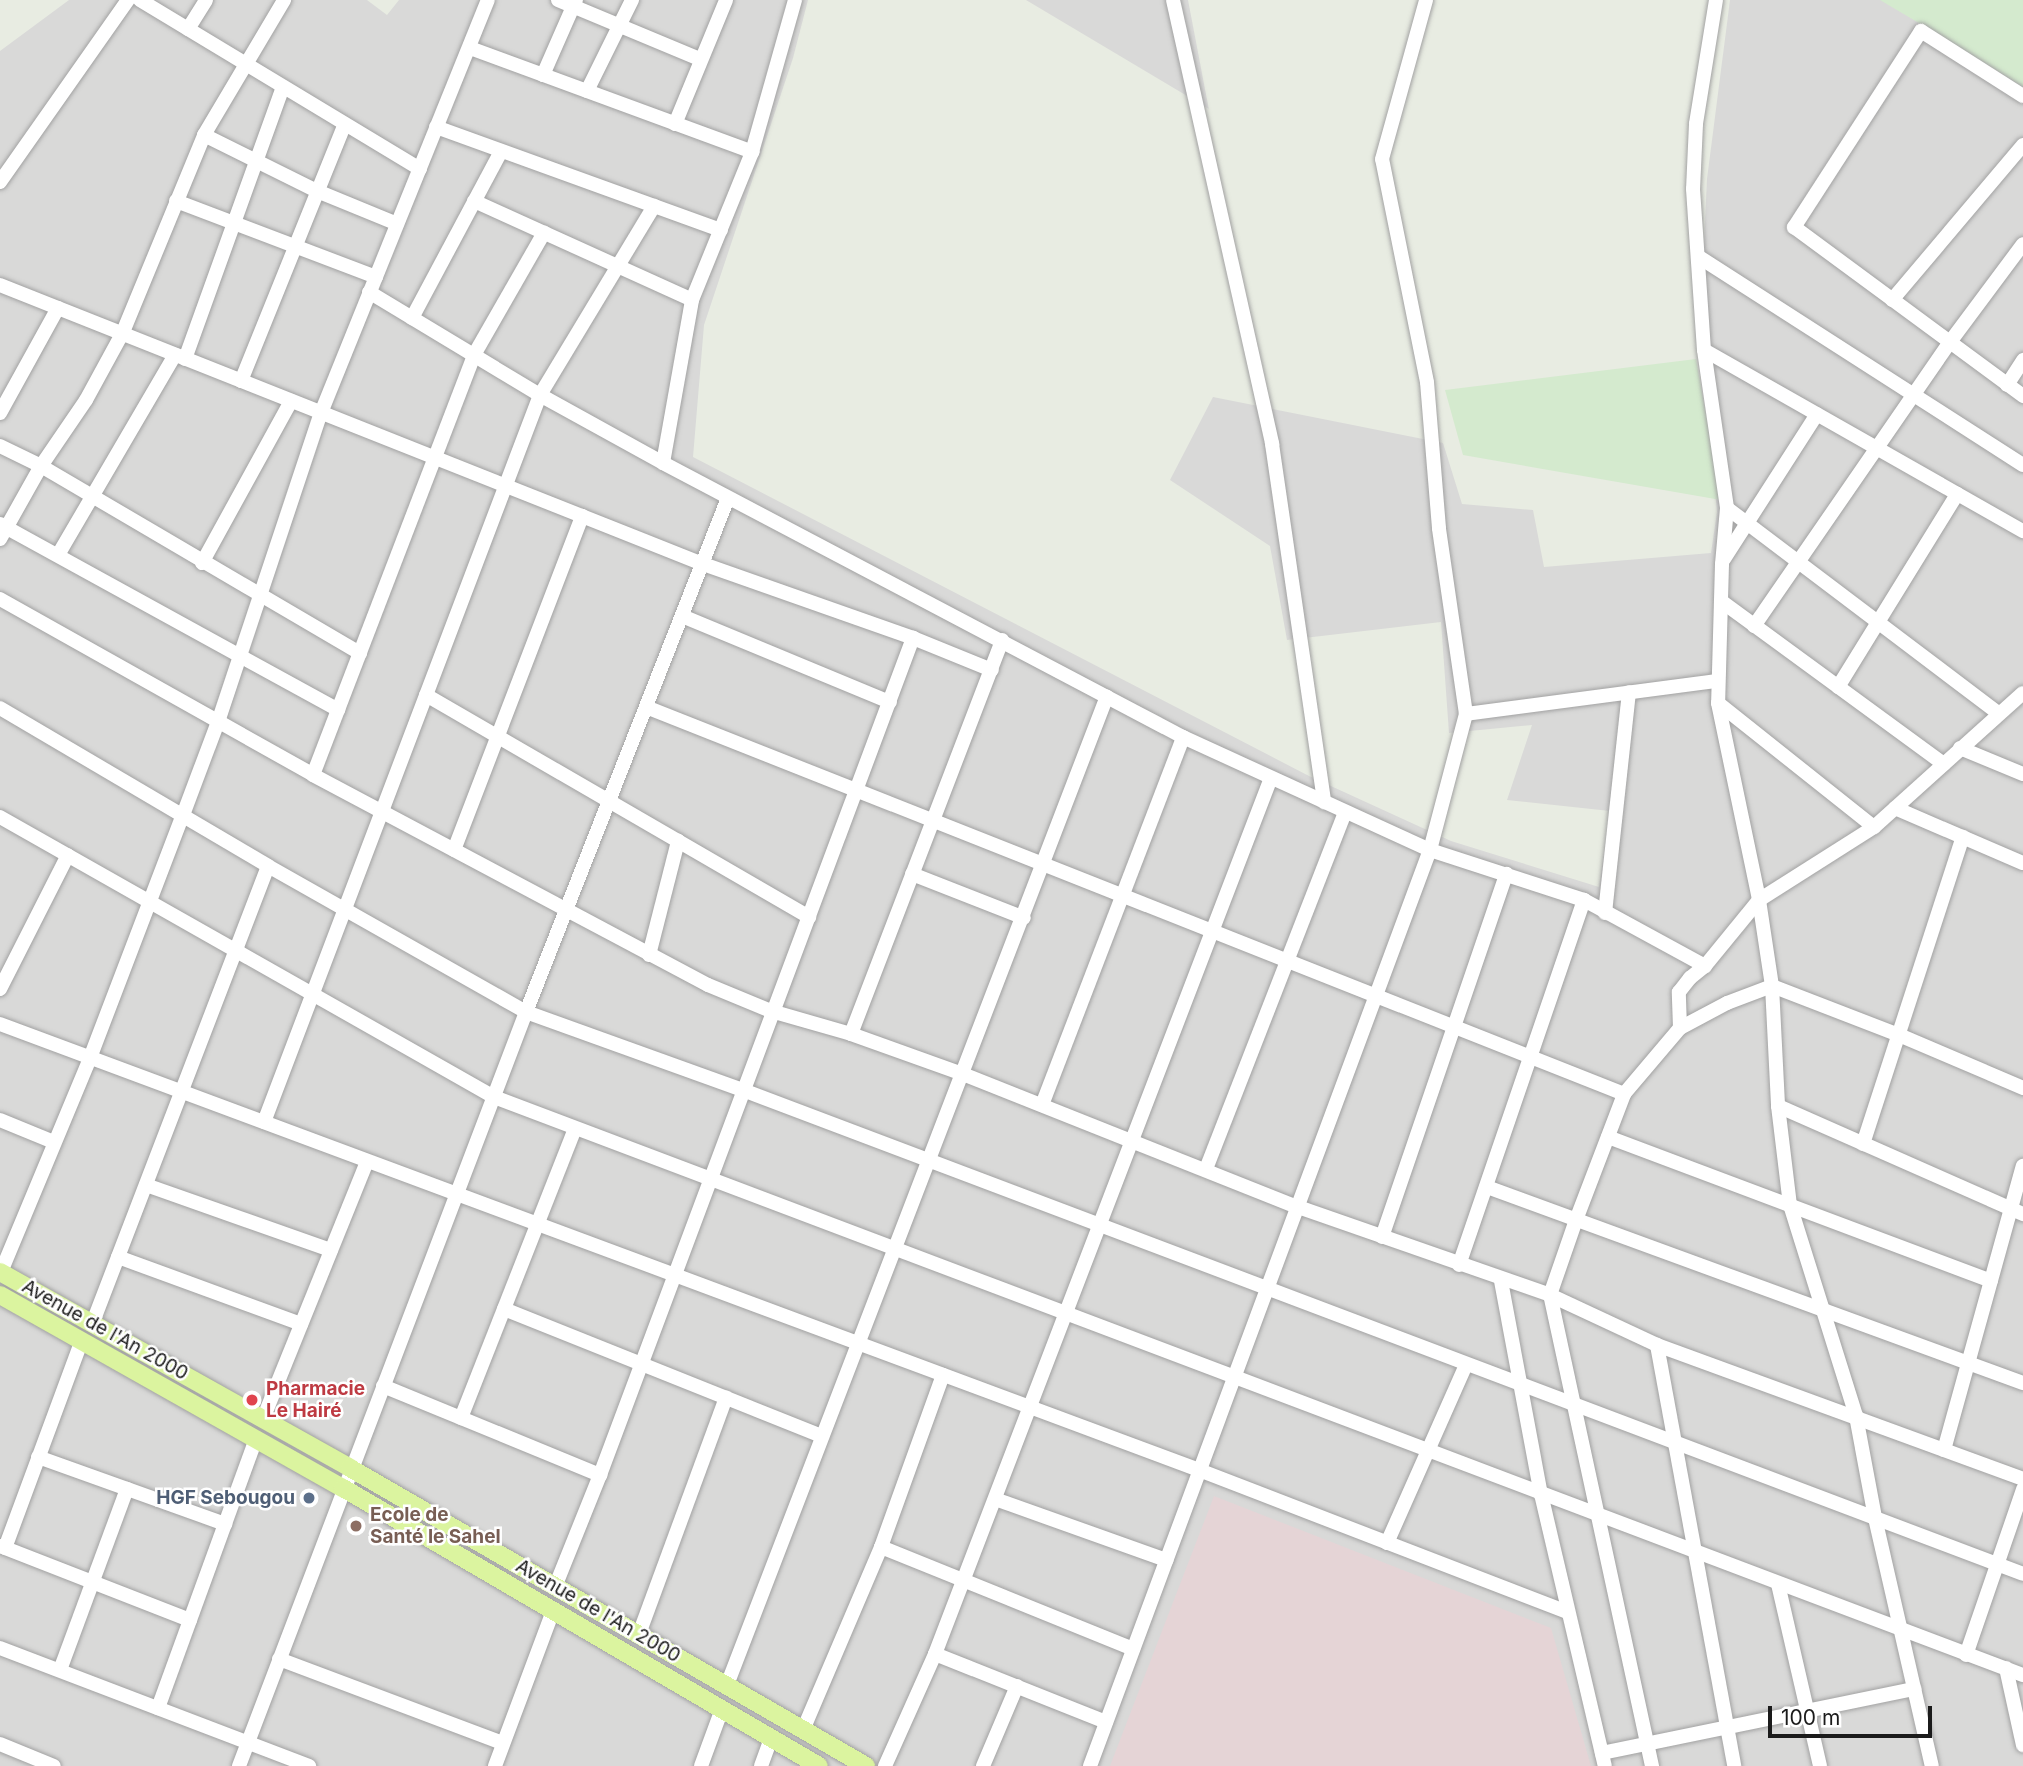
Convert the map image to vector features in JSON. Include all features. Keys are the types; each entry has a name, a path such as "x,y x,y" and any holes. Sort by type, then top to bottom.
{"main road":[{"name":"Avenue de l'An 2000","path":"0,1272 351,1468 866,1766"},
{"name":"Avenue de l'An 2000","path":"0,1296 343,1488 819,1766"}],"street":[{"path":"0,182 128,0"},
{"path":"140,0 420,169"},
{"path":"188,29 206,0"},
{"path":"284,0 204,135 123,332 86,400 2,530 58,555 338,710"},
{"path":"0,1272 90,1058 219,719 321,412 395,223 420,169 488,0"},
{"path":"558,0 575,3 700,59"},
{"path":"587,91 632,0"},
{"path":"675,124 726,0"},
{"path":"663,463 692,300 752,152 795,0"},
{"path":"1174,0 1272,444 1324,802"},
{"path":"1090,1766 1430,850 1465,714 1439,528 1427,382 1382,159 1426,0"},
{"path":"1716,0 1696,124 1693,189 1704,350 1727,508 1722,564 1718,703 1759,900 1772,986 1778,1106 1790,1205 1856,1416 1875,1518 1932,1766"},
{"path":"543,75 575,3"},
{"path":"2023,96 1921,31 1794,227 2023,396"},
{"path":"470,48 752,152"},
{"path":"58,555 91,496 180,357 283,87"},
{"path":"240,381 345,124"},
{"path":"436,127 720,230"},
{"path":"204,135 317,191 395,223"},
{"path":"1892,300 2023,145"},
{"path":"412,318 501,151"},
{"path":"176,201 376,277"},
{"path":"474,201 692,300"},
{"path":"264,1122 540,395 654,206"},
{"path":"313,775 474,355 544,233"},
{"path":"1754,626 1950,342 2023,244"},
{"path":"1699,257 2023,465"},
{"path":"0,285 703,564 913,638 992,670"},
{"path":"369,292 540,395 663,463 1183,737 1430,850 1584,900 1605,914 1705,966"},
{"path":"0,413 58,308"},
{"path":"1704,350 2023,531"},
{"path":"2007,385 2023,360"},
{"path":"202,563 291,401"},
{"path":"1722,564 1817,414"},
{"path":"0,446 41,466 202,563 360,653"},
{"path":"1838,687 1957,494"},
{"path":"239,1766 526,1012 728,498"},
{"path":"1727,508 1998,713"},
{"path":"454,850 582,516"},
{"path":"0,599 219,719 313,775 649,955 771,1011 851,1034 963,1074 1297,1207 1501,1281 1550,1295 1657,1345 2023,1479"},
{"path":"1721,601 1944,764"},
{"path":"682,617 890,702"},
{"path":"555,1587 600,1475 771,1011 913,638"},
{"path":"851,1034 1002,640"},
{"path":"1465,714 1718,681"},
{"path":"1605,914 1629,692"},
{"path":"1680,1028 1679,992 1690,978 1705,966 1759,900 1874,827 2023,693"},
{"path":"426,695 809,917"},
{"path":"727,1685 928,1160 1024,918 1107,696"},
{"path":"1718,703 1874,827"},
{"path":"646,707 1624,1094"},
{"path":"0,708 345,911 526,1012 743,1090 1522,1387 1574,1403 2023,1574"},
{"path":"1041,1105 1183,737"},
{"path":"1960,748 2023,774"},
{"path":"885,1766 935,1654 1271,778"},
{"path":"1895,808 2023,863"},
{"path":"1206,1169 1345,812"},
{"path":"0,817 494,1097 1426,1451 1541,1494 1597,1511 1695,1553 2023,1675"},
{"path":"1863,1144 1963,837"},
{"path":"649,955 678,841"},
{"path":"0,989 68,855"},
{"path":"93,1322 268,866"},
{"path":"912,874 1024,918"},
{"path":"1382,1237 1506,874"},
{"path":"1459,1265 1584,900"},
{"path":"1652,1766 1550,1295 1624,1094 1680,1028 1727,1003 1772,986 1899,1035 2023,1088"},
{"path":"0,1024 1199,1470 1567,1612"},
{"path":"1778,1106 2017,1211"},
{"path":"0,1120 54,1142"},
{"path":"461,1418 575,1129"},
{"path":"1608,1137 1991,1281"},
{"path":"263,1419 367,1161"},
{"path":"1944,1450 1991,1281 2017,1211 2023,1166"},
{"path":"146,1185 331,1250"},
{"path":"1487,1187 2023,1383"},
{"path":"118,1257 301,1324"},
{"path":"1501,1281 1541,1494 1603,1759 1647,1742 1915,1689"},
{"path":"504,1309 822,1436"},
{"path":"81,1342 2,1547 190,1620"},
{"path":"1657,1345 1734,1766"},
{"path":"1387,1543 1466,1365"},
{"path":"803,1730 881,1547 943,1375"},
{"path":"383,1386 600,1475"},
{"path":"639,1634 726,1398"},
{"path":"158,1708 257,1439"},
{"path":"38,1457 225,1524"},
{"path":"60,1670 127,1489"},
{"path":"1966,1655 2023,1489"},
{"path":"995,1499 1166,1560"},
{"path":"881,1547 1133,1649"},
{"path":"1778,1584 1820,1766"},
{"path":"495,1766 553,1611"},
{"path":"0,1648 309,1766"},
{"path":"935,1654 1106,1722"},
{"path":"279,1659 503,1743"},
{"path":"2006,1668 2023,1745"},
{"path":"983,1766 1017,1686"},
{"path":"701,1766 722,1709"},
{"path":"761,1766 771,1739"},
{"path":"0,1744 35,1763 54,1766"}],"shaded area":[{"path":"69,0 367,0 387,15 399,0 808,0 793,58 704,325 693,457 1309,776 1451,841 1599,887 1610,811 1507,800 1532,725 1449,733 1441,622 1287,640 1270,546 1170,480 1213,397 1443,443 1462,504 1533,510 1544,567 1711,553 1717,512 1700,329 1707,179 1730,0 1885,0 2023,84 2023,1766 0,1766 0,51"},
{"path":"1026,0 1188,0 1209,109"},
{"path":"1214,1496 1551,1628 1591,1766 1110,1766"}],"green space":[{"path":"1880,0 2023,0 2023,87 1929,29"},
{"path":"1696,359 1721,500 1463,455 1445,390"}],"place":[{"name":"Pharmacie Le Hairé","path":"252,1400"},
{"name":"HGF Sebougou","path":"309,1498"},
{"name":"Ecole de Santé le Sahel","path":"356,1526"}]}
